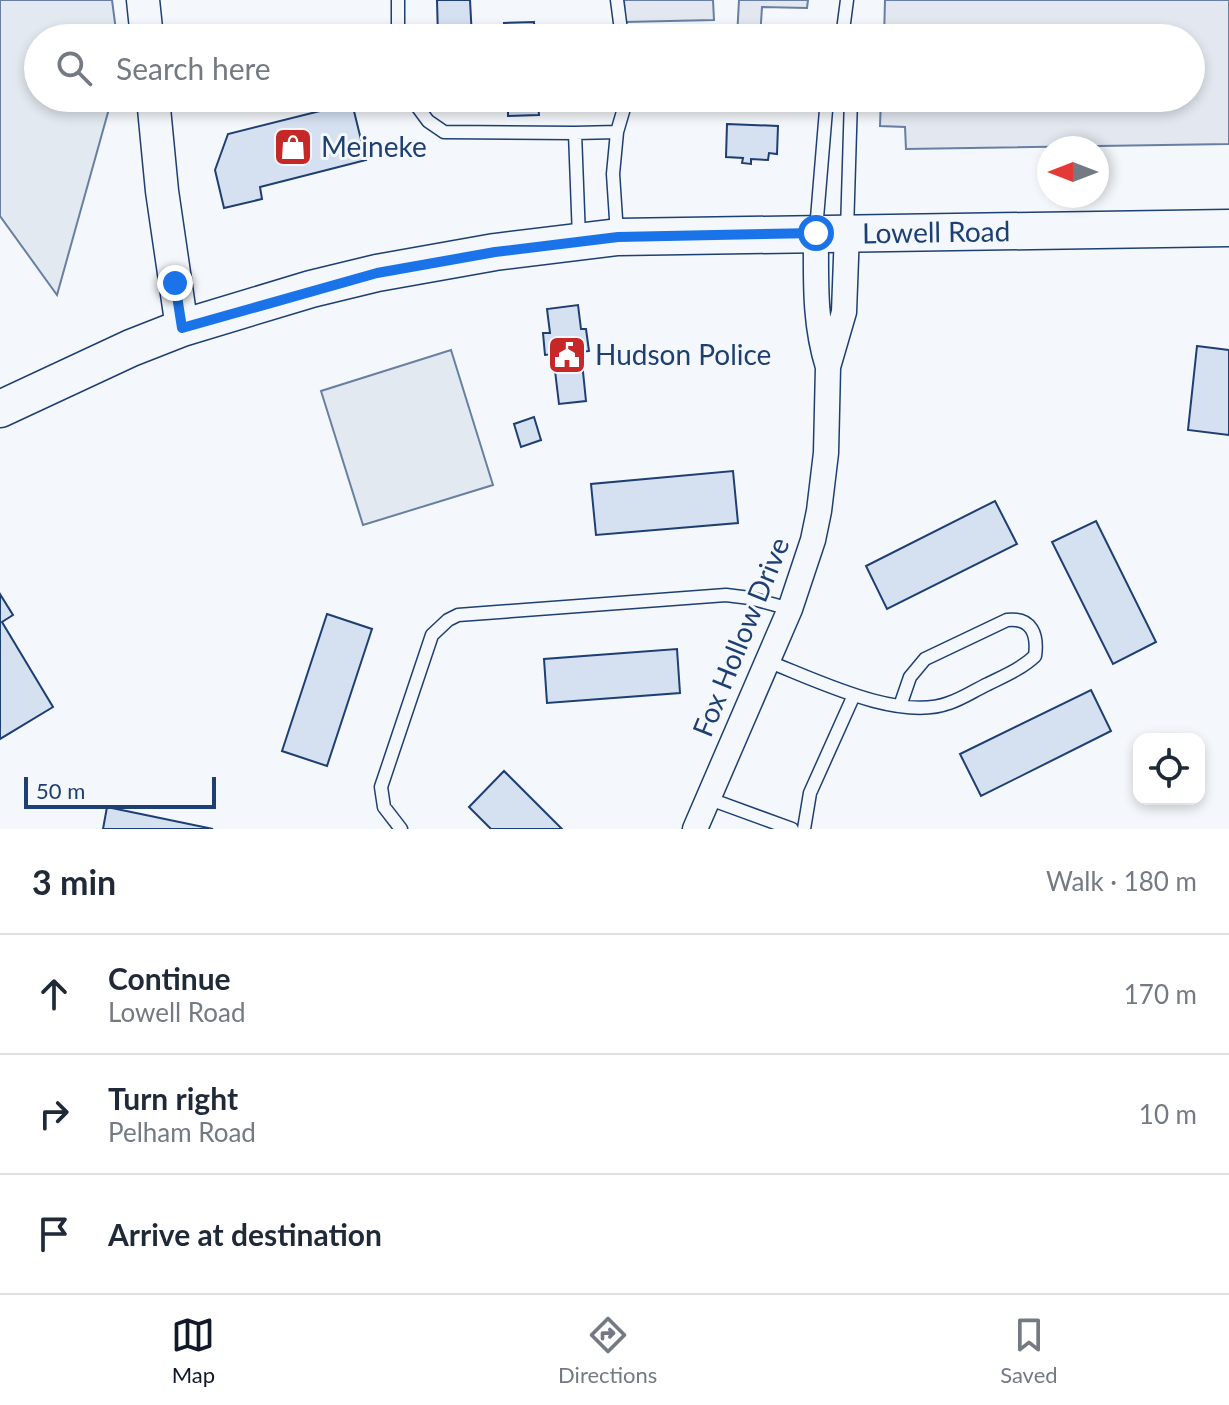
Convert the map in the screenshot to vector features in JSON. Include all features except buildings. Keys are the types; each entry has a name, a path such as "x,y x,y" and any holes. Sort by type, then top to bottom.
{"main road":[{"name":"Lowell Road","path":"0,409 131,348 182,328 377,273 495,252 618,237 1229,228"}],"street":[{"path":"143,0 146,24"},
{"path":"154,112 162,191 182,328"},
{"name":"Fox Hollow Drive","path":"695,829 790,609 819,511 826,453 828,367 844,312 831,232"}],"lane":[{"path":"398,0 398,24"},
{"path":"617,0 620,24"},
{"path":"845,24 847,0"},
{"path":"421,112 444,132 617,132"},
{"path":"618,237 613,174 617,132 623,112"},
{"path":"827,112 831,232"},
{"path":"831,232 849,112"},
{"path":"575,133 579,241"},
{"path":"401,829 384,807 381,787 432,635 448,620 458,615 726,595 790,609"},
{"path":"767,661 854,695 900,706 934,707 948,704 1024,666 1035,656 1037,639 1030,625 1019,618 1007,620 925,659 910,677 900,706"},
{"path":"804,829 810,793 854,695"},
{"path":"707,798 792,829"}],"shaded area":[{"path":"0,0 112,0 115,24 24,24 24,112 108,112 57,295 0,216"},
{"path":"624,0 713,0 714,20 625,22"},
{"path":"739,0 808,0 807,8 762,7 761,24 738,24"},
{"path":"885,0 1229,0 1229,144 1109,146 1109,136 1037,136 1037,147 906,149 905,127 880,126 880,112 1205,112 1205,24 884,24"},
{"path":"451,350 493,485 363,525 321,391"}],"place":[{"name":"Meineke","path":"293,147"},
{"name":"Hudson Police","path":"567,355"}],"route":[{"path":"175,283 182,328 311,289 423,263 495,252 618,237 816,233"}]}
